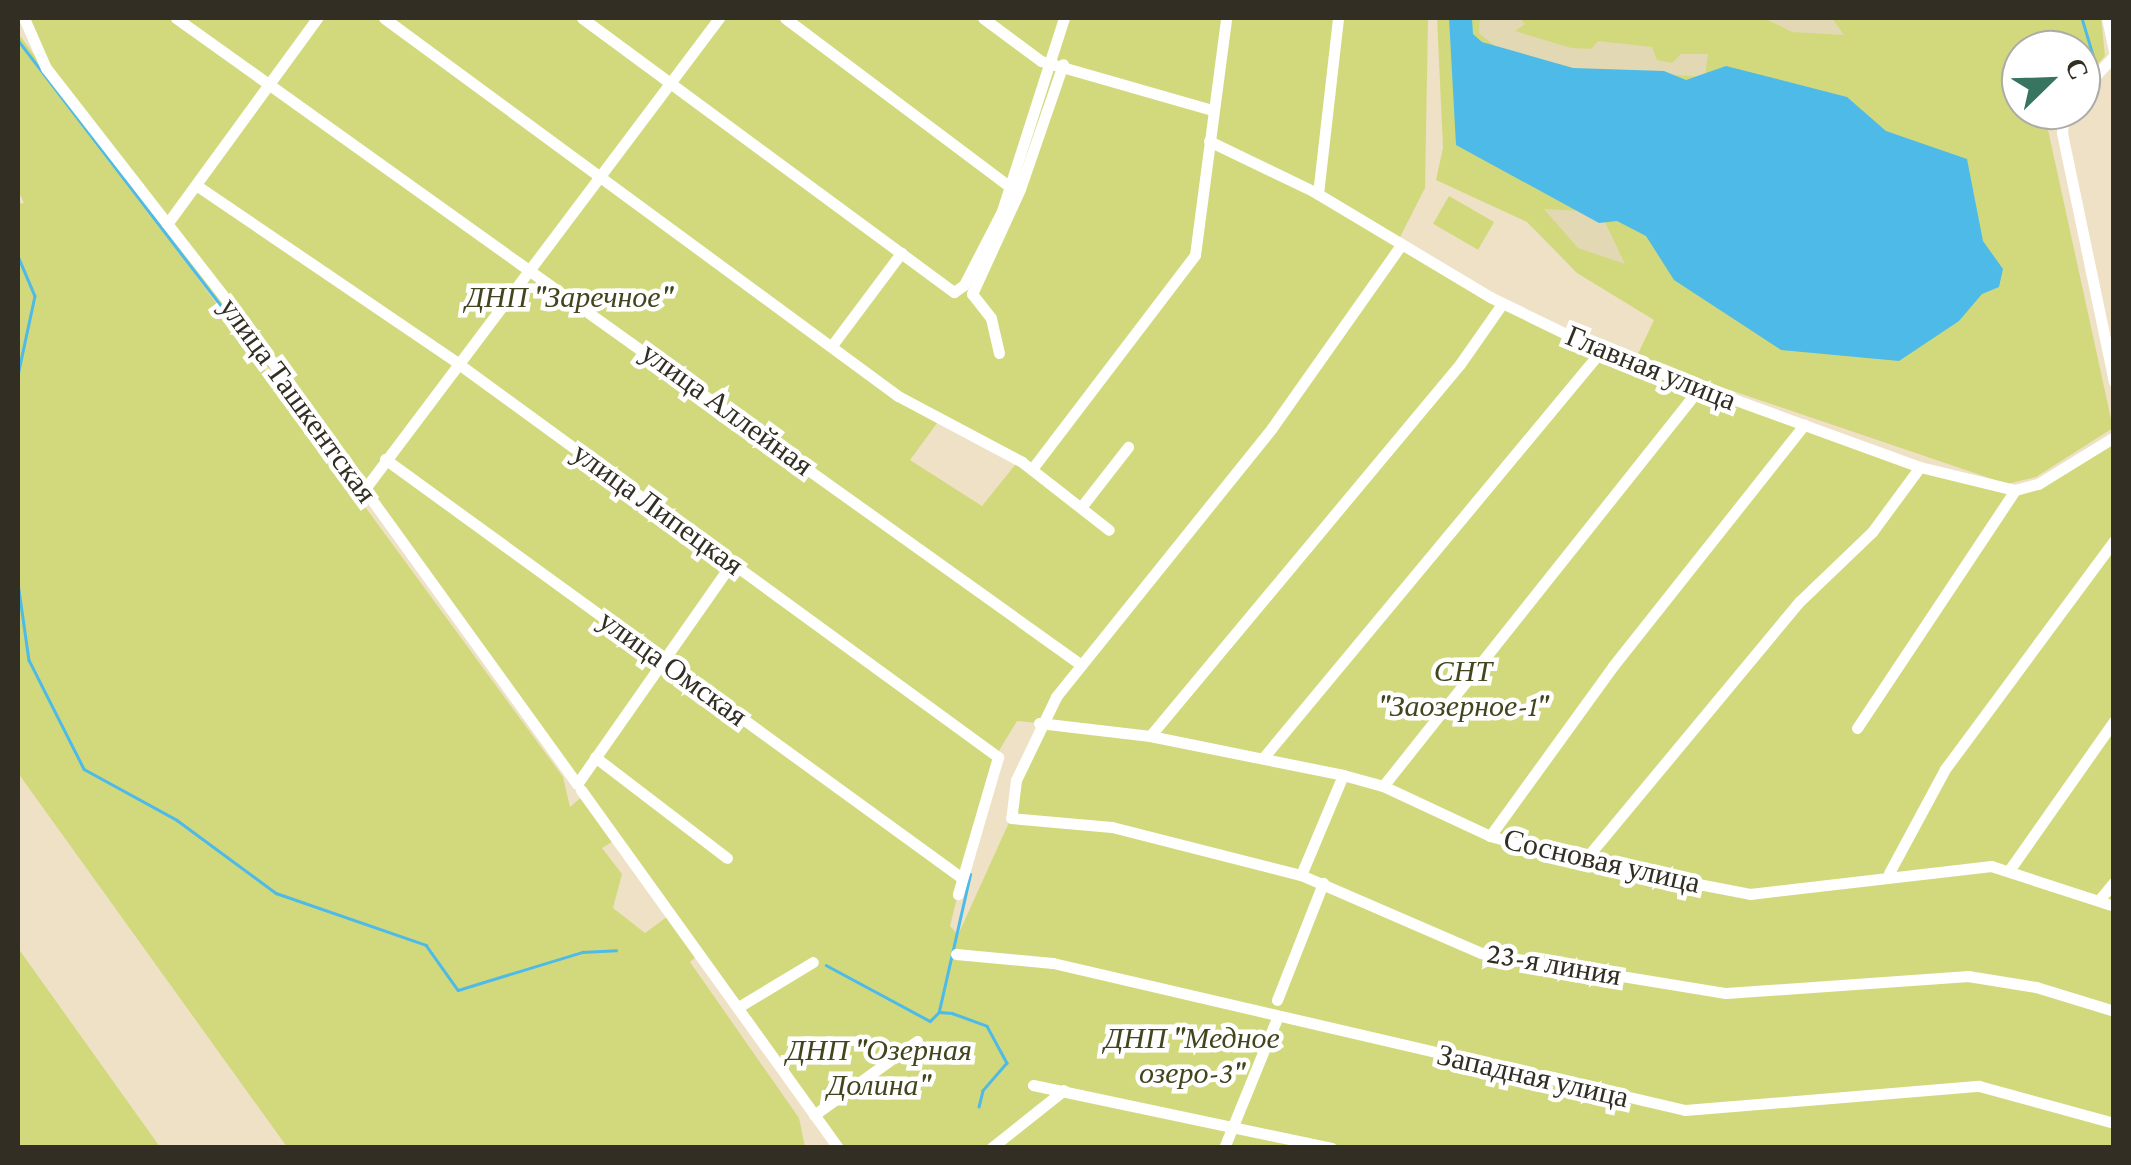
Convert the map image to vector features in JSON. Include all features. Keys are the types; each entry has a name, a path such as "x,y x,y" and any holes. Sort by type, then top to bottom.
{"street":[{"name":"улица Аллейная","path":"176,18 527,265 1080,664"},
{"path":"167,224 317,18"},
{"path":"384,18 925,414 1032,469 1109,530"},
{"path":"582,18 901,254 958,290 999,217 1057,63"},
{"path":"364,490 527,265 719,18"},
{"path":"785,18 1008,186"},
{"path":"982,18 1032,56 1212,110"},
{"path":"999,354 991,318 972,294 1020,189 1057,63 1064,18"},
{"path":"1032,469 1195,255 1226,18"},
{"path":"1318,194 1338,18"},
{"path":"2107,18 2114,53"},
{"name":"улица Ташкентская","path":"29,20 32,49 364,490 740,1006 838,1148"},
{"path":"2063,130 2114,382"},
{"name":"Главная улица","path":"1210,141 1318,194 1502,304 1601,351 1698,390 1920,466 2015,490"},
{"name":"улица Липецкая","path":"196,185 456,362 998,758 958,894"},
{"path":"1039,723 1080,664 1272,428 1400,246"},
{"path":"832,344 901,254"},
{"path":"1150,736 1460,364 1502,304"},
{"path":"1262,758 1601,351"},
{"path":"1383,786 1698,390"},
{"path":"1490,836 1613,666 1804,426"},
{"path":"1857,728 2015,490 2038,484 2114,438"},
{"path":"1082,506 1128,447"},
{"name":"улица Омская","path":"385,459 962,878"},
{"path":"1582,862 1800,601 1872,532 1920,466"},
{"path":"1889,874 1944,769 2114,541"},
{"path":"579,787 660,658 732,563"},
{"path":"2010,869 2114,720"},
{"name":"Сосновая улица","path":"1039,723 1150,736 1343,775 1383,786 1490,836 1582,862 1750,894 1889,874 2010,869 2114,906"},
{"name":"23-я линия","path":"1039,723 1016,780 1011,818 1112,827 1301,876 1481,953 1707,990 1968,976 2036,987 2114,1012"},
{"path":"595,757 727,858"},
{"path":"1301,876 1343,775"},
{"path":"2099,900 2114,882"},
{"path":"1276,1000 1323,883"},
{"name":"Западная улица","path":"956,954 1052,963 1686,1110 1979,1086 2114,1123"},
{"path":"740,1006 812,962"},
{"path":"1224,1148 1277,1018"},
{"path":"814,1115 917,1041"},
{"path":"1033,1085 1331,1148"},
{"path":"991,1148 1064,1090"}],"green space":[{"path":"24,18 1428,18 1425,188 1397,243 1502,304 1698,390 2005,489 2038,484 2113,437 2113,1147 838,1147 700,953 690,962 799,1118 805,1147 287,1147 18,773 18,204 24,203 18,190 18,33 563,777 570,807 584,795 46,68","holes":["940,419 1019,460 982,506 910,460","1017,721 1038,723 1011,818 958,935 950,926 997,754","617,839 671,914 645,933 613,908 622,874 602,848"]},
{"path":"1437,18 2101,18 2105,56 2101,60 2101,30 2001,30 2001,130 2048,130 2113,428 2036,477 2007,484 1636,358 1654,320 1577,273 1527,222 1436,180 1443,148"},
{"path":"1449,196 1494,222 1478,250 1433,224"},
{"path":"18,948 160,1147 18,1147"}],"sand":[{"path":"1480,18 1520,18 1525,24 1515,31 1571,48 1591,49 1598,41 1652,47 1657,60 1672,63 1681,54 1708,54 1705,77 1573,68 1496,47 1479,33"},
{"path":"1764,18 1832,18 1844,35 1792,32"},
{"path":"1544,209 1582,211 1605,222 1625,264 1578,248"}],"water":[{"path":"1449,18 1472,18 1473,34 1482,42 1573,68 1664,71 1686,80 1726,66 1847,97 1886,131 1967,159 1983,241 2003,269 1999,287 1982,294 1959,321 1899,361 1781,350 1674,280 1646,236 1617,221 1599,223 1456,145"}],"waterway":[{"path":"2082,18 2086,30"},
{"path":"18,40 234,323"},
{"path":"18,256 35,296 18,375"},
{"path":"18,583 29,660 84,769 177,820 276,893 426,945 458,990 582,952 616,950"},
{"path":"939,1011 970,874"},
{"path":"826,965 930,1021 939,1012 952,1013 987,1026 1007,1063 983,1091 979,1107"}],"park label":[{"name":"ДНП \"Заречное\"","path":"569,297"},
{"name":"СНТ \"Заозерное-1\"","path":"1463,688"},
{"name":"ДНП \"Медное озеро-3\"","path":"1192,1055"},
{"name":"ДНП \"Озерная Долина\"","path":"879,1067"}]}
